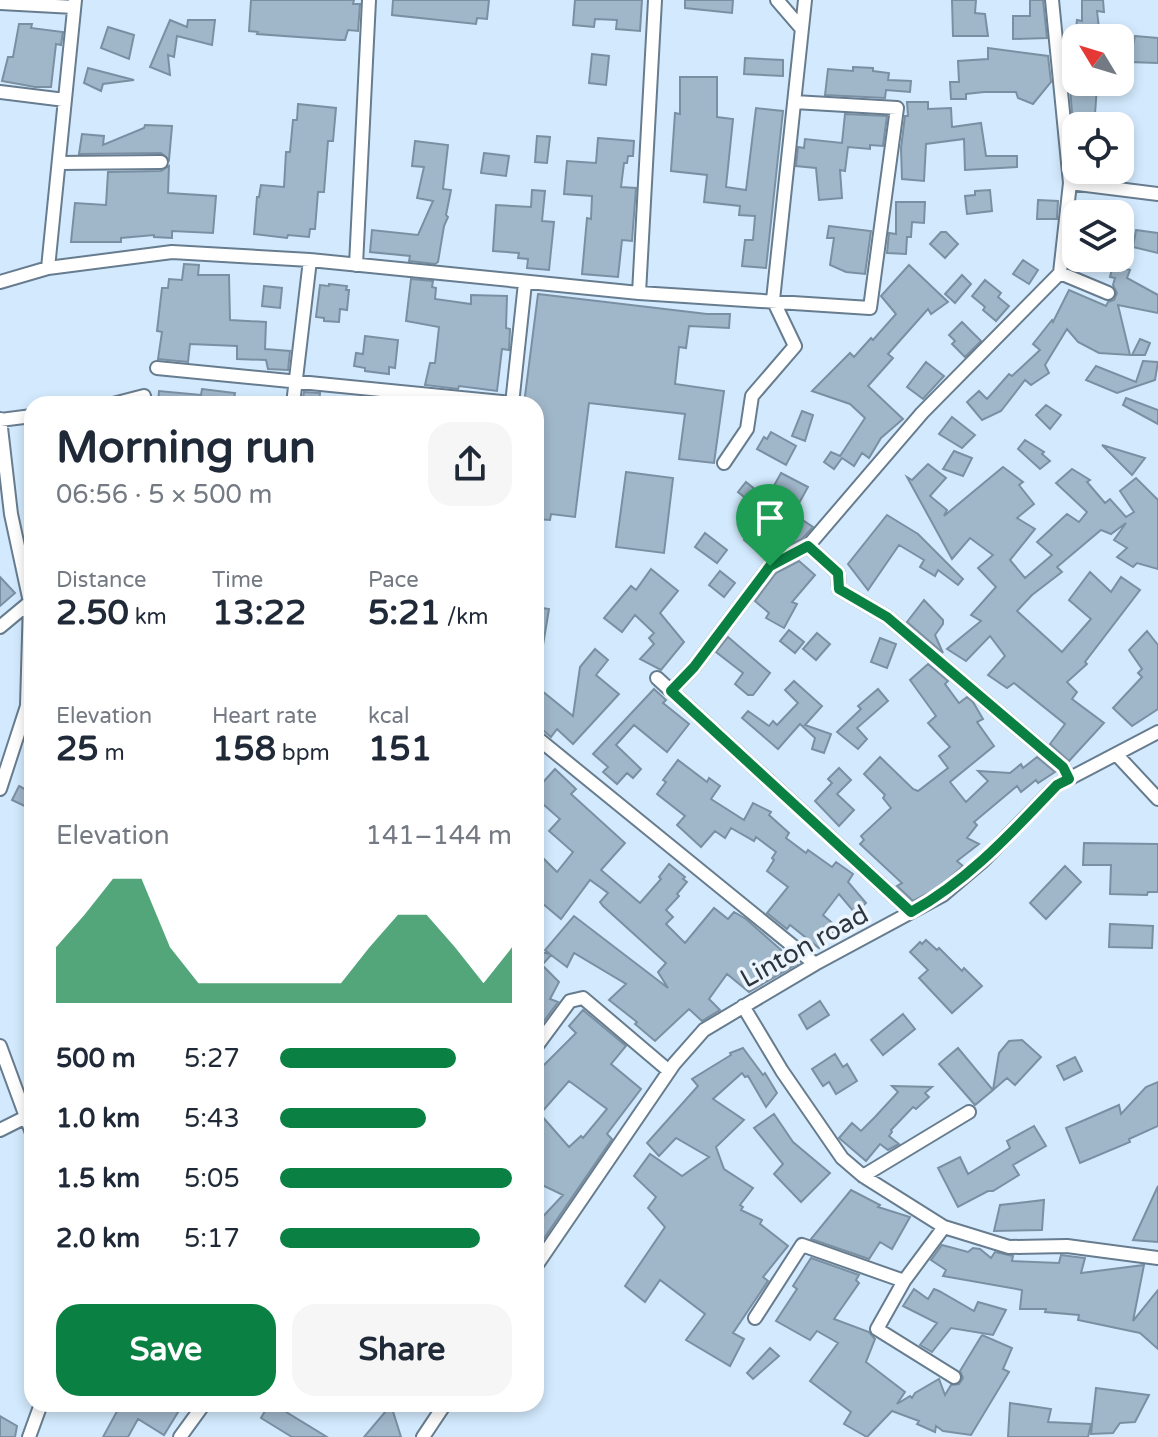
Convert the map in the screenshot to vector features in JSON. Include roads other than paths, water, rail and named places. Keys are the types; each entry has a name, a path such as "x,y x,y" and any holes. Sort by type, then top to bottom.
{"street":[{"path":"356,265 369,0"},
{"path":"639,293 655,0"},
{"path":"777,0 802,29"},
{"path":"724,463 747,429 752,396 795,346 773,300 805,0"},
{"path":"1052,0 1063,112"},
{"path":"0,3 75,4 48,268"},
{"path":"0,92 65,100"},
{"path":"0,282 48,268 172,252 310,260 639,293 870,308 897,108 794,102"},
{"path":"59,163 161,162"},
{"path":"671,691 694,667 770,566 808,546 922,413 1060,273 1070,184"},
{"path":"1078,184 1158,194"},
{"path":"294,396 310,260"},
{"path":"1060,273 1108,293"},
{"path":"0,294 18,276"},
{"path":"513,396 525,283"},
{"path":"157,368 437,396"},
{"path":"24,417 0,419 11,514 24,574"},
{"path":"808,546 838,573 839,589 887,617 1063,767 1069,779"},
{"path":"0,627 24,607"},
{"path":"657,678 911,912"},
{"path":"0,789 24,723"},
{"name":"Linton road","path":"544,1254 669,1071 704,1030 815,964 943,895 983,861 1057,785 1158,732"},
{"path":"544,744 815,964"},
{"path":"1116,754 1158,799"},
{"path":"544,1036 570,1001 583,998 669,1071"},
{"path":"743,1006 782,1071 842,1158 863,1176 944,1227 1009,1247 1067,1246 1158,1258"},
{"path":"0,1046 24,1112"},
{"path":"863,1176 969,1112"},
{"path":"0,1130 24,1118"},
{"path":"944,1227 904,1281 877,1329 954,1377"},
{"path":"755,1318 802,1245 904,1281"},
{"path":"29,1437 38,1412"},
{"path":"180,1437 198,1412"},
{"path":"423,1437 440,1412"}]}
